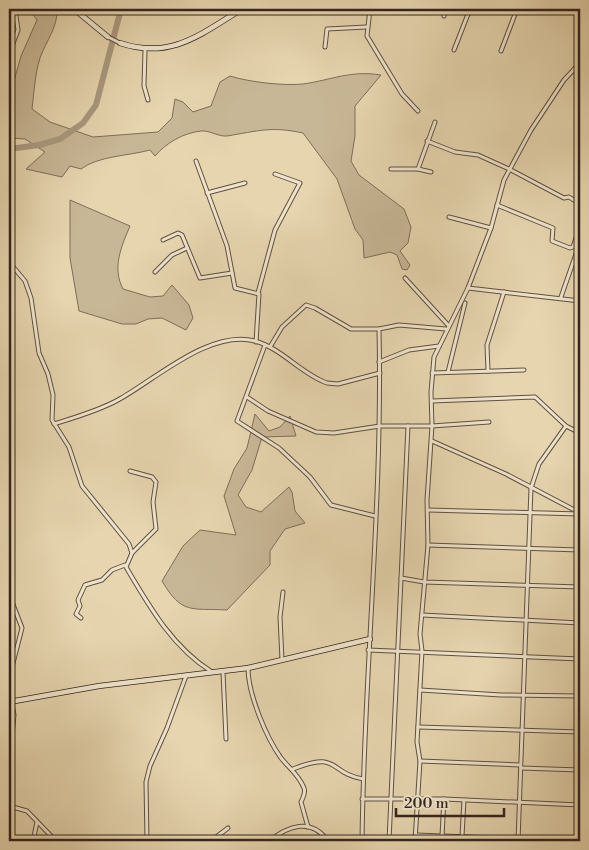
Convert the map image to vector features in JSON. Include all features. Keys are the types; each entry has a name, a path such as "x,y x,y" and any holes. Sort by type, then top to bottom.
{"street":[{"path":"9,54 18,30 15,9"},
{"path":"74,9 108,37 120,43 145,50 173,47 242,9"},
{"path":"370,9 366,27 367,36 402,94 418,111"},
{"path":"444,16 446,9"},
{"path":"454,50 470,9"},
{"path":"501,51 517,9"},
{"path":"325,47 326,29 366,27"},
{"path":"145,50 144,86 148,100"},
{"path":"415,841 420,761 417,742 422,615 428,545 434,357 447,327 460,308 468,288 509,169 531,130 564,80 580,63"},
{"path":"9,65 12,78 12,96 9,101"},
{"path":"574,69 580,76"},
{"path":"418,169 434,122"},
{"path":"427,141 456,152 478,155 509,169 547,190 564,198 569,197 580,204"},
{"path":"196,161 227,246 235,288 258,293"},
{"path":"391,169 418,169 432,172"},
{"path":"256,342 260,297 258,293 275,230 300,183 275,174"},
{"path":"207,193 245,183"},
{"path":"497,205 553,228 553,242 570,248 573,247 580,226"},
{"path":"449,217 490,228"},
{"path":"163,240 180,234 200,278 232,273"},
{"path":"155,272 172,255 187,248"},
{"path":"561,298 572,263 576,254 580,252"},
{"path":"9,262 25,282 31,298 39,353 48,374 53,395 51,418 69,447 82,486 121,533 132,553"},
{"path":"405,278 447,327"},
{"path":"468,288 580,301"},
{"path":"488,371 487,345 504,292"},
{"path":"448,372 465,303"},
{"path":"270,347 282,327 306,305 315,308 352,329 379,329 399,325 447,327"},
{"path":"378,841 362,841 362,799 380,426 379,329"},
{"path":"54,424 95,411 119,400 195,352 239,340 256,342 270,347 328,383 338,384 380,373"},
{"path":"265,345 247,397 237,419 238,422 279,448 310,478 331,505 375,516"},
{"path":"380,362 409,350 439,346"},
{"path":"432,373 524,370"},
{"path":"247,397 268,411 316,432 334,433 380,426 432,426 489,422"},
{"path":"432,402 535,397 566,426 580,433"},
{"path":"389,841 408,426"},
{"path":"518,839 531,488 539,464 566,426"},
{"path":"432,441 506,474 580,514"},
{"path":"81,618 76,614 80,606 78,600 85,585 102,580 112,570 125,565 132,553 156,529 153,502 156,482 152,477 130,471"},
{"path":"428,510 580,514"},
{"path":"428,545 580,550"},
{"path":"125,565 160,622 192,659 212,672"},
{"path":"401,578 424,582 580,587"},
{"path":"282,592 280,634 282,660"},
{"path":"9,594 22,628 9,679"},
{"path":"422,615 580,623"},
{"path":"11,702 99,686 248,668 370,639"},
{"path":"368,650 580,659"},
{"path":"248,668 250,687 262,720 278,754 294,769 304,788 304,796 301,802 308,827"},
{"path":"223,672 226,738"},
{"path":"147,841 146,782 150,766 167,728 186,676"},
{"path":"9,687 14,715 9,767"},
{"path":"420,690 501,695 580,696"},
{"path":"418,727 580,732"},
{"path":"294,769 320,761 334,764 350,775 363,779"},
{"path":"420,761 580,770"},
{"path":"362,799 444,799 580,805"},
{"path":"442,836 444,799"},
{"path":"462,836 464,800"},
{"path":"9,806 27,811 56,841"},
{"path":"33,841 37,821"},
{"path":"269,841 286,830 308,827 317,829 328,841"},
{"path":"211,841 228,828"},
{"path":"416,834 580,841"}],"shaded area":[{"path":"29,9 57,9 54,28 38,64 32,109 50,122 93,137 158,132 172,118 175,99 183,102 193,112 211,106 220,82 230,76 266,83 303,84 350,75 381,75 355,106 355,136 351,161 359,175 404,209 411,227 408,243 400,251 410,265 407,270 402,269 397,255 390,252 364,258 363,240 355,229 337,179 303,133 273,130 224,136 201,131 175,139 155,156 150,150 96,161 81,169 70,166 62,177 26,169 45,152 25,139 9,138 9,92 12,88 21,56 37,20"},
{"path":"70,200 130,226 121,250 118,265 118,273 123,289 150,297 163,296 172,285 189,305 193,318 186,330 162,318 148,319 136,324 122,324 79,311 70,258"},
{"path":"255,414 269,431 280,427 290,416 296,436 262,437 252,470 238,495 246,507 261,512 289,487 292,492 295,511 305,523 285,529 270,551 270,565 227,610 188,608 176,600 162,581 183,546 200,530 236,535 224,496 234,469 247,448"}],"waterway":[{"path":"9,149 39,145 60,139 83,123 96,105 121,9"}]}
